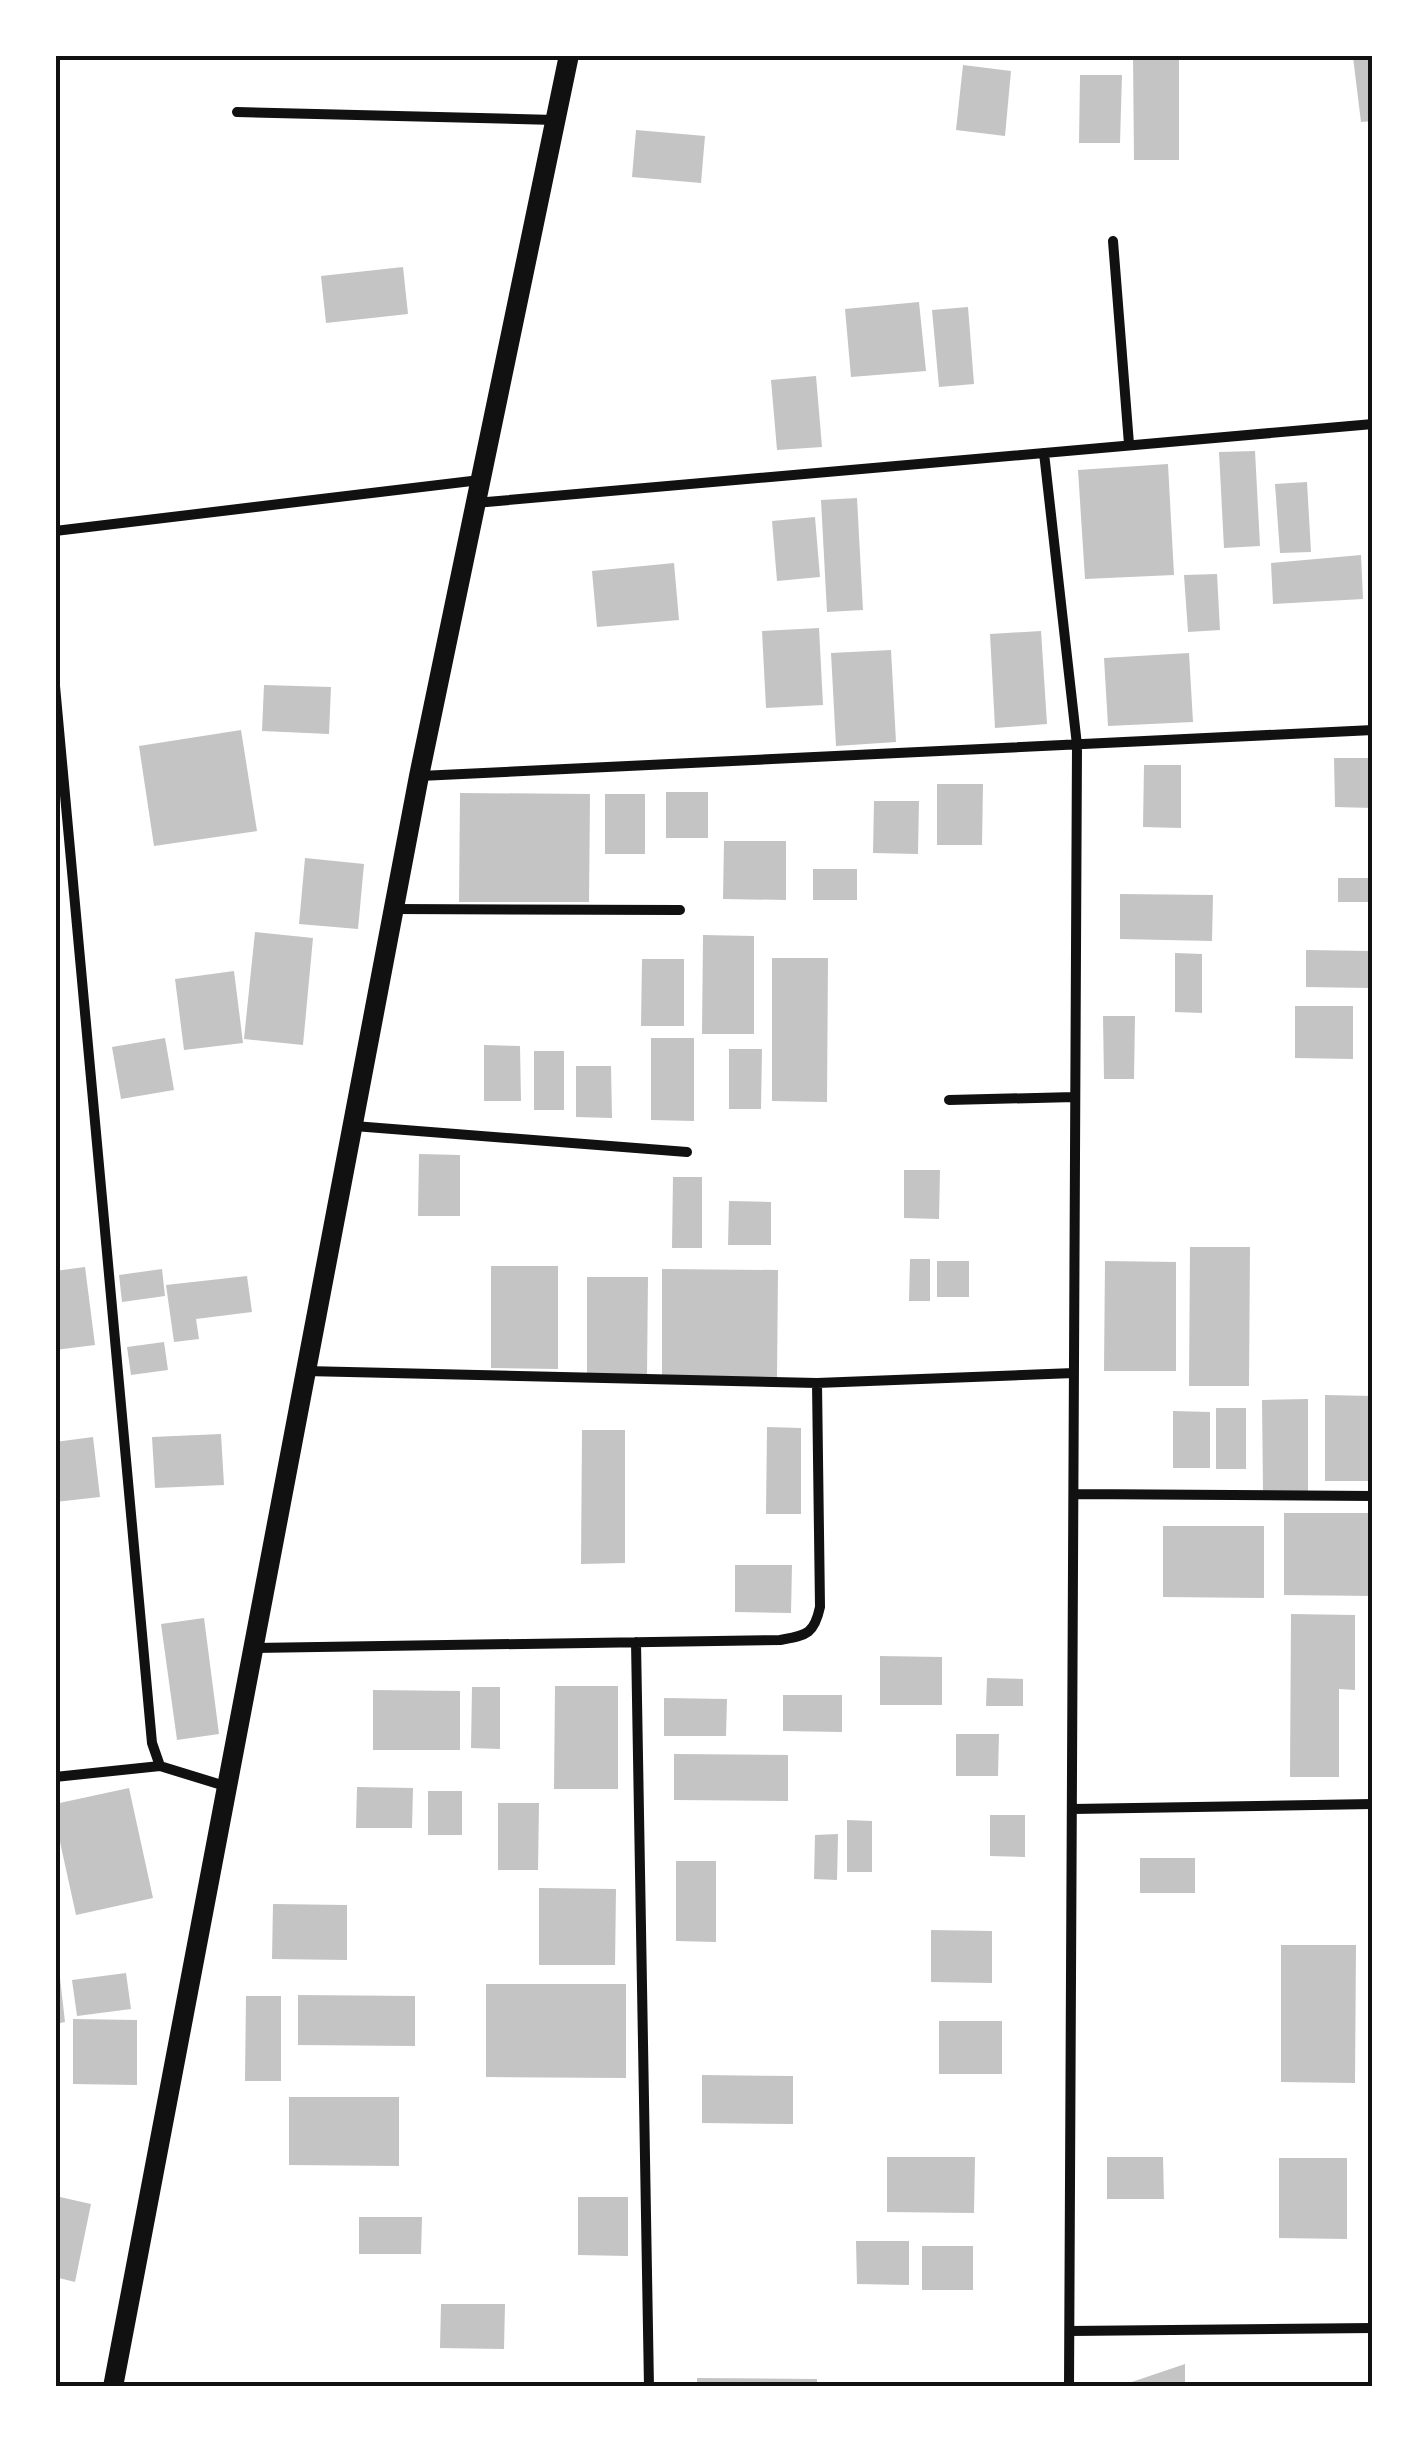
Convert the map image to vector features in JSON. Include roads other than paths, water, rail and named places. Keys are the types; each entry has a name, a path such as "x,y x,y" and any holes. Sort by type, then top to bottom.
{"main road":[{"path":"113,2387 418,776 568,55"}],"street":[{"path":"237,112 555,120"},
{"path":"1114,241 1129,444"},
{"path":"475,503 1373,424"},
{"path":"1044,453 1077,745 1069,2387"},
{"path":"55,530 480,480"},
{"path":"55,686 152,1743 160,1766"},
{"path":"418,776 1373,730"},
{"path":"393,909 680,910"},
{"path":"950,1100 1076,1097"},
{"path":"351,1126 686,1152"},
{"path":"304,1371 817,1383 1074,1373"},
{"path":"250,1648 780,1640 804,1636 816,1624 820,1607 817,1383"},
{"path":"1074,1494 1373,1496"},
{"path":"636,1642 649,2387"},
{"path":"55,1777 160,1766 225,1786"},
{"path":"1072,1810 1373,1804"},
{"path":"1070,2331 1373,2328"}]}
